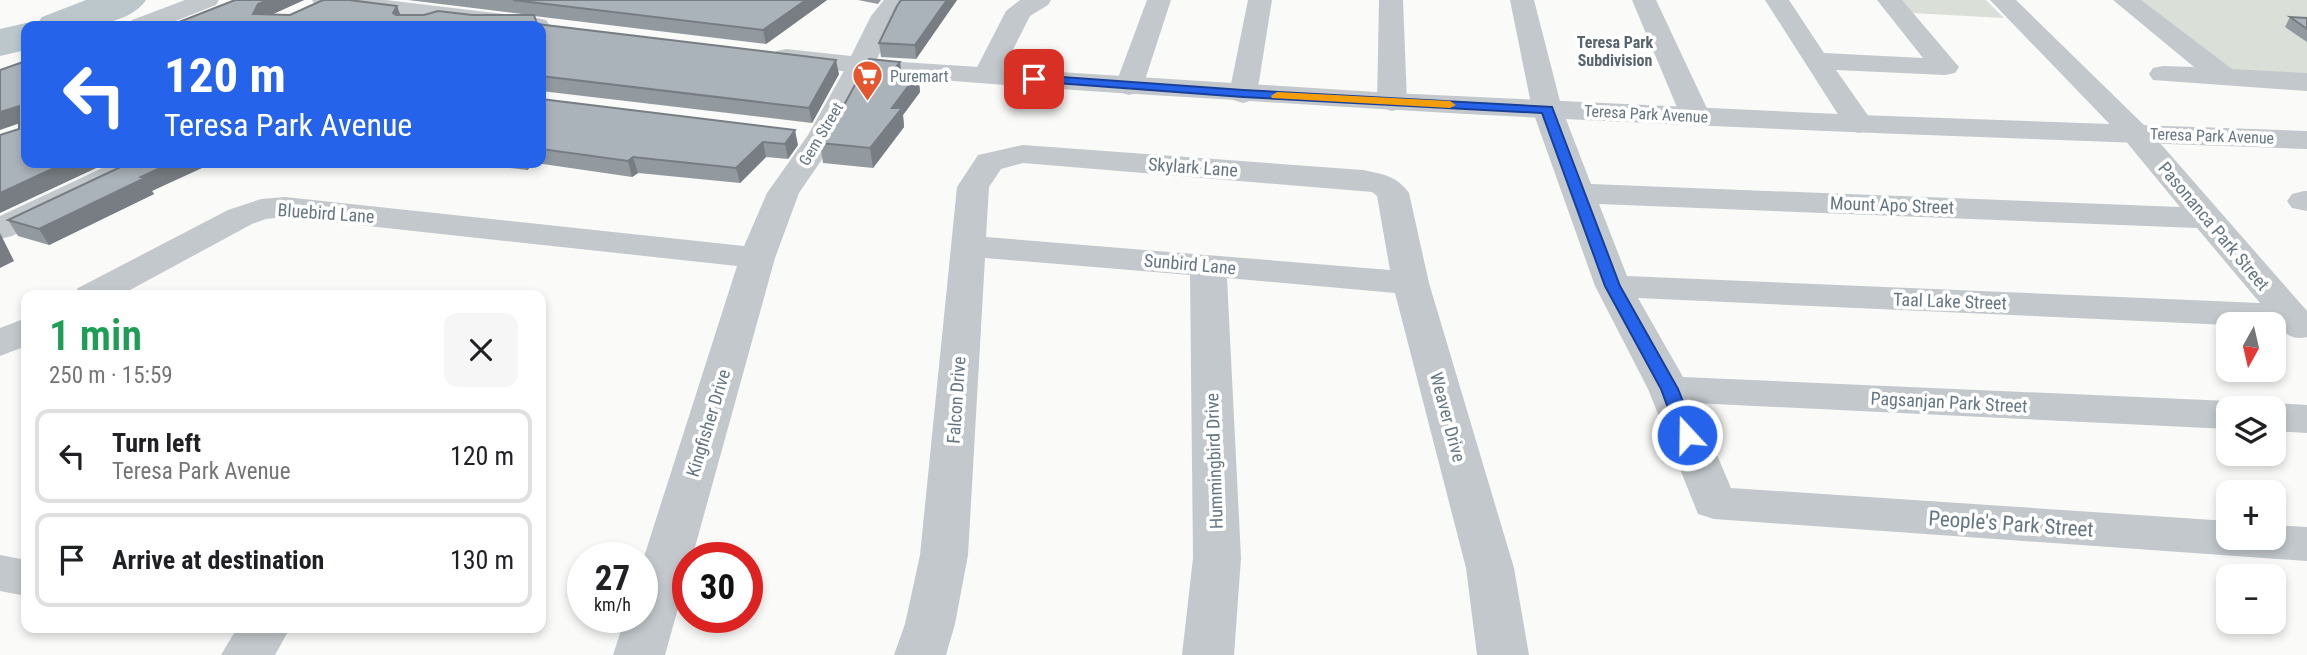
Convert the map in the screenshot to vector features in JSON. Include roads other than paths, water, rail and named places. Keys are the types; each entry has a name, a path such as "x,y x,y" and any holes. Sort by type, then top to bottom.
{"street":[{"path":"154,21 207,0"},
{"name":"Gem Street","path":"783,193 811,135 860,66 884,16 897,0"},
{"path":"986,75 1019,11 1039,0"},
{"path":"1129,86 1159,0"},
{"path":"1243,94 1260,0"},
{"path":"1391,0 1392,102"},
{"path":"1522,0 1547,109 1613,286 1669,389"},
{"path":"1644,0 1696,117"},
{"path":"1777,0 1859,124"},
{"path":"1815,61 1945,67 1889,0"},
{"name":"Pasonanca Park Street","path":"2002,0 2135,133 2298,325"},
{"path":"2125,0 2224,77"},
{"path":"320,4 492,21"},
{"path":"424,21 438,14"},
{"path":"546,28 568,30"},
{"name":"Teresa Park Avenue","path":"754,53 860,66 1243,94 1859,124 2307,139"},
{"path":"2163,74 2307,82"},
{"name":"Skylark Lane","path":"1003,157 1023,154 1383,184"},
{"name":"Falcon Drive","path":"920,655 930,624 944,555 973,187 989,162 1003,157"},
{"path":"0,229 128,168"},
{"name":"Weaver Drive","path":"1383,184 1393,193 1411,283 1490,568 1503,655"},
{"name":"Kingfisher Drive","path":"639,655 762,247 783,193"},
{"name":"Mount Apo Street","path":"1578,193 2207,218"},
{"name":"Bluebird Lane","path":"102,290 240,216 261,209 285,207 582,237 762,247"},
{"name":"Sunbird Lane","path":"968,246 1411,283"},
{"name":"Hummingbird Drive","path":"1208,266 1217,558 1208,655"},
{"name":"Taal Lake Street","path":"1613,286 2298,325"},
{"path":"0,344 21,333"},
{"name":"Pagsanjan Park Street","path":"1669,389 2216,414"},
{"name":"People's Park Street","path":"1669,389 1714,503 2307,544"},
{"path":"2286,418 2307,419"},
{"path":"0,573 21,577"},
{"path":"247,655 262,633"}],"waterway":[{"path":"70,21 125,0"},
{"path":"0,43 21,37"}],"place":[{"name":"Puremart","path":"867,103"}],"district":[{"name":"Teresa Park Subdivision","path":"1615,51"}]}
